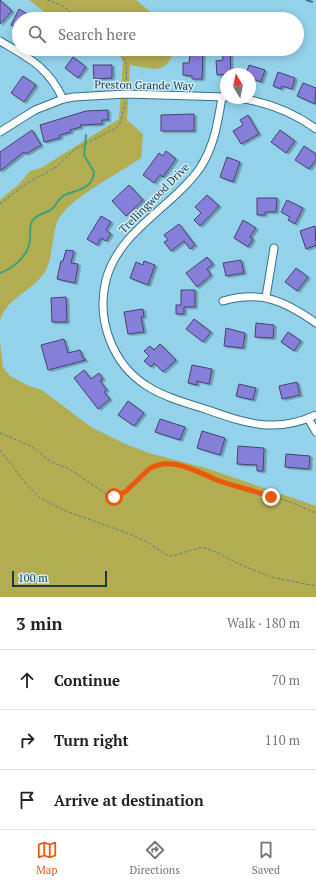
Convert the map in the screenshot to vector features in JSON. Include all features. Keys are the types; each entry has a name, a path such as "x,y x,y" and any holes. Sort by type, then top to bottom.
{"street":[{"path":"0,41 12,48"},
{"path":"24,56 42,67 53,79 62,99"},
{"name":"Preston Grande Way","path":"0,132 25,115 62,99 93,95 126,94 220,97"},
{"path":"256,101 279,108 296,116 316,129"},
{"name":"Trellingwood Drive","path":"222,104 213,140 200,168 185,186 129,238 116,255 109,271 104,289 103,309 106,329 115,350 125,366 140,381 156,391 257,425 288,424 316,415"},
{"path":"266,297 274,248"},
{"path":"224,300 237,297 266,297 287,304 316,323"},
{"path":"308,418 316,432"}],"path":[{"path":"47,0 61,5 70,12"},
{"path":"0,204 27,183 55,168 78,147 112,131 120,123 126,104 126,62 122,56"},
{"path":"0,433 31,446 50,461 69,469 109,496 120,496 144,473 154,466 169,464 200,471 218,480 288,502 316,513"},
{"path":"0,450 26,484 40,498 66,511 127,533 147,542 166,555 172,556 202,548 216,552 237,563 271,577 316,586"}],"shaded area":[{"path":"29,0 136,0 151,12 45,12"},
{"path":"120,56 172,56 167,64 158,69 130,65 127,120 143,134 141,158 83,195 63,212 56,226 49,261 44,273 39,280 7,307 0,322 0,200 20,183 30,171 41,168 119,119 123,62"},
{"path":"0,342 3,367 10,376 29,386 42,390 91,427 123,443 149,453 206,468 316,506 316,597 0,597"}],"building":[{"path":"0,0 12,11 0,24"},
{"path":"190,56 203,56 202,79 192,79 192,76 183,75 183,63 189,63"},
{"path":"222,56 230,56 231,68 220,68 220,75 217,75 216,61 223,60"},
{"path":"73,57 86,67 78,78 65,68"},
{"path":"93,65 112,65 112,78 94,79"},
{"path":"249,65 265,70 261,82 256,80 256,68 248,68"},
{"path":"278,72 295,78 292,89 282,86 281,89 273,86"},
{"path":"23,76 36,85 24,102 11,93"},
{"path":"303,83 316,88 315,104 297,96"},
{"path":"108,110 108,120 102,120 102,124 80,125 81,127 70,130 71,132 60,135 60,138 44,142 40,125 86,111"},
{"path":"194,114 194,131 161,131 161,115"},
{"path":"248,115 259,134 241,144 233,131 243,125 240,120"},
{"path":"32,130 41,145 26,154 24,152 0,171 0,152"},
{"path":"280,130 295,141 286,153 271,142"},
{"path":"304,146 316,154 316,160 309,169 295,160"},
{"path":"166,151 176,159 163,177 160,175 154,183 143,175 159,153 163,156"},
{"path":"227,157 240,162 233,182 220,177"},
{"path":"129,185 143,200 126,216 112,201"},
{"path":"207,195 219,206 200,226 194,220 201,213 195,207"},
{"path":"257,198 277,198 276,212 265,212 265,215 257,215"},
{"path":"287,200 303,208 295,224 288,220 290,217 281,212"},
{"path":"101,216 111,222 106,230 111,234 106,241 101,238 97,245 87,239"},
{"path":"243,220 256,228 250,237 253,239 248,247 234,238"},
{"path":"179,224 195,245 190,249 184,241 171,251 164,242 168,240 164,235"},
{"path":"315,226 316,245 306,249 300,231"},
{"path":"66,250 74,251 71,263 78,264 75,283 57,279 61,261 63,261"},
{"path":"207,257 213,264 207,269 211,275 197,287 186,273"},
{"path":"241,260 244,273 226,276 223,263"},
{"path":"144,261 155,265 148,285 130,278 136,262 143,265"},
{"path":"296,268 308,277 297,291 285,282"},
{"path":"181,290 195,290 195,307 184,307 184,314 176,314 176,305 181,305"},
{"path":"66,297 67,322 52,322 51,298"},
{"path":"143,309 144,317 141,317 144,332 128,334 124,312"},
{"path":"194,319 211,332 203,342 186,329"},
{"path":"256,323 274,325 273,338 255,337"},
{"path":"226,328 245,333 243,348 224,346"},
{"path":"288,332 301,341 294,351 281,342"},
{"path":"64,339 68,353 80,350 83,358 86,360 48,370 41,345"},
{"path":"160,344 176,360 163,372 154,363 151,367 144,361 149,356 144,351 150,346 154,350"},
{"path":"192,365 212,369 209,384 197,381 197,385 188,383"},
{"path":"84,370 91,379 99,373 103,379 100,381 107,390 104,392 110,399 98,409 74,378"},
{"path":"297,382 300,395 282,399 279,386"},
{"path":"239,384 256,388 253,400 236,396"},
{"path":"128,401 144,413 134,426 118,415"},
{"path":"160,419 185,427 180,440 155,432"},
{"path":"202,431 225,438 220,455 197,448"},
{"path":"238,446 264,448 263,471 257,471 257,465 237,464"},
{"path":"286,454 310,456 309,469 285,467"}],"waterway":[{"path":"0,273 11,268 24,255 29,244 33,220 39,215 51,210 63,196 83,188 90,183 94,172 84,155 86,135"}],"railway":[{"path":"306,0 316,3"}],"route":[{"path":"114,497 120,496 149,469 154,466 169,464 200,471 218,480 251,489 271,497"}]}
